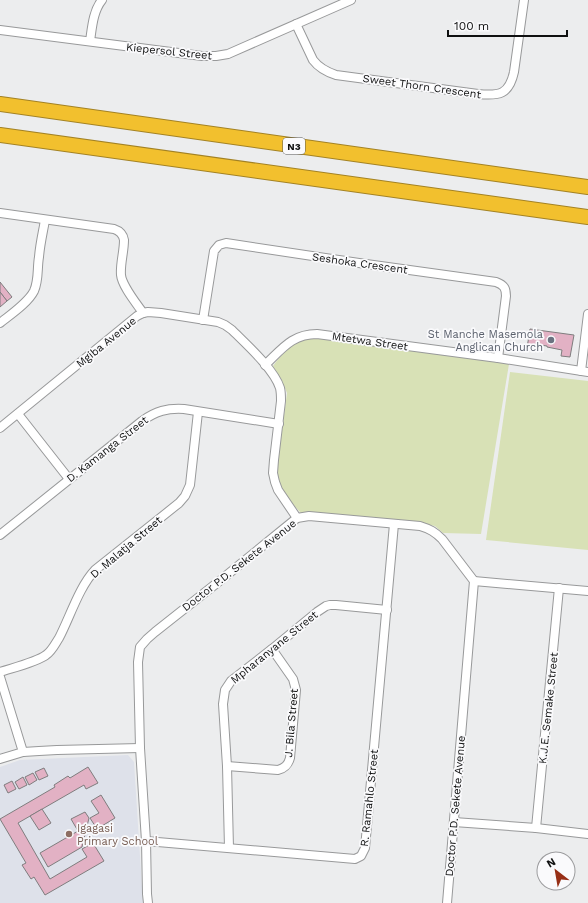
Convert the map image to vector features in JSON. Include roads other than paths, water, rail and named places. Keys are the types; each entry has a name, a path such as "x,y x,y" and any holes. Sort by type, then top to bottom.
{"highway":[{"name":"N3","path":"0,104 588,187"},
{"path":"0,135 588,217"}],"street":[{"path":"90,41 96,11 102,0"},
{"name":"Kiepersol Street","path":"0,30 202,56 216,56 228,54 351,0"},
{"name":"Sweet Thorn Crescent","path":"296,24 317,65 327,72 336,75 478,94 493,94 506,90 512,81 524,0"},
{"path":"0,213 114,229 120,232 124,236 121,268 122,278 126,287 143,313"},
{"path":"0,323 28,299 34,290 45,220"},
{"name":"Seshoka Crescent","path":"203,320 214,252 224,243 496,282 505,287 506,291 498,358"},
{"name":"Mgiba Avenue","path":"0,428 122,328 143,313 161,313 218,322 229,327 265,365 280,387 279,424 273,473 278,490 297,518"},
{"name":"Mtetwa Street","path":"265,365 289,342 303,335 317,334 584,371 588,314"},
{"name":"D. Kamanga Street","path":"0,534 149,416 162,410 184,409 279,424"},
{"name":"D. Malatja Street","path":"0,672 36,660 49,653 64,628 85,584 95,570 179,503 185,496 190,484 198,412"},
{"path":"18,414 69,479"},
{"name":"Doctor P.D. Sekete Avenue","path":"148,903 140,748 138,662 140,647 155,632 297,518 309,516 420,526 432,530 437,533 474,581 447,903"},
{"name":"R. Ramahlo Street","path":"146,841 355,859 363,854 366,840 394,524"},
{"path":"474,581 588,591"},
{"name":"K.J.E. Semake Street","path":"536,828 560,588"},
{"name":"Mpharanyane Street","path":"229,848 227,766 223,704 225,690 231,680 326,606 336,605 387,610"},
{"name":"J. Bila Street","path":"227,766 278,770 282,769 288,763 290,758 296,690 293,679 272,649"},
{"path":"0,677 23,752"},
{"path":"0,759 23,752 140,748"},
{"path":"454,822 536,828 588,834"}],"place":[{"name":"St Manche Masemola Anglican Church","path":"551,340"},
{"name":"Igagasi Primary School","path":"69,834"}]}
